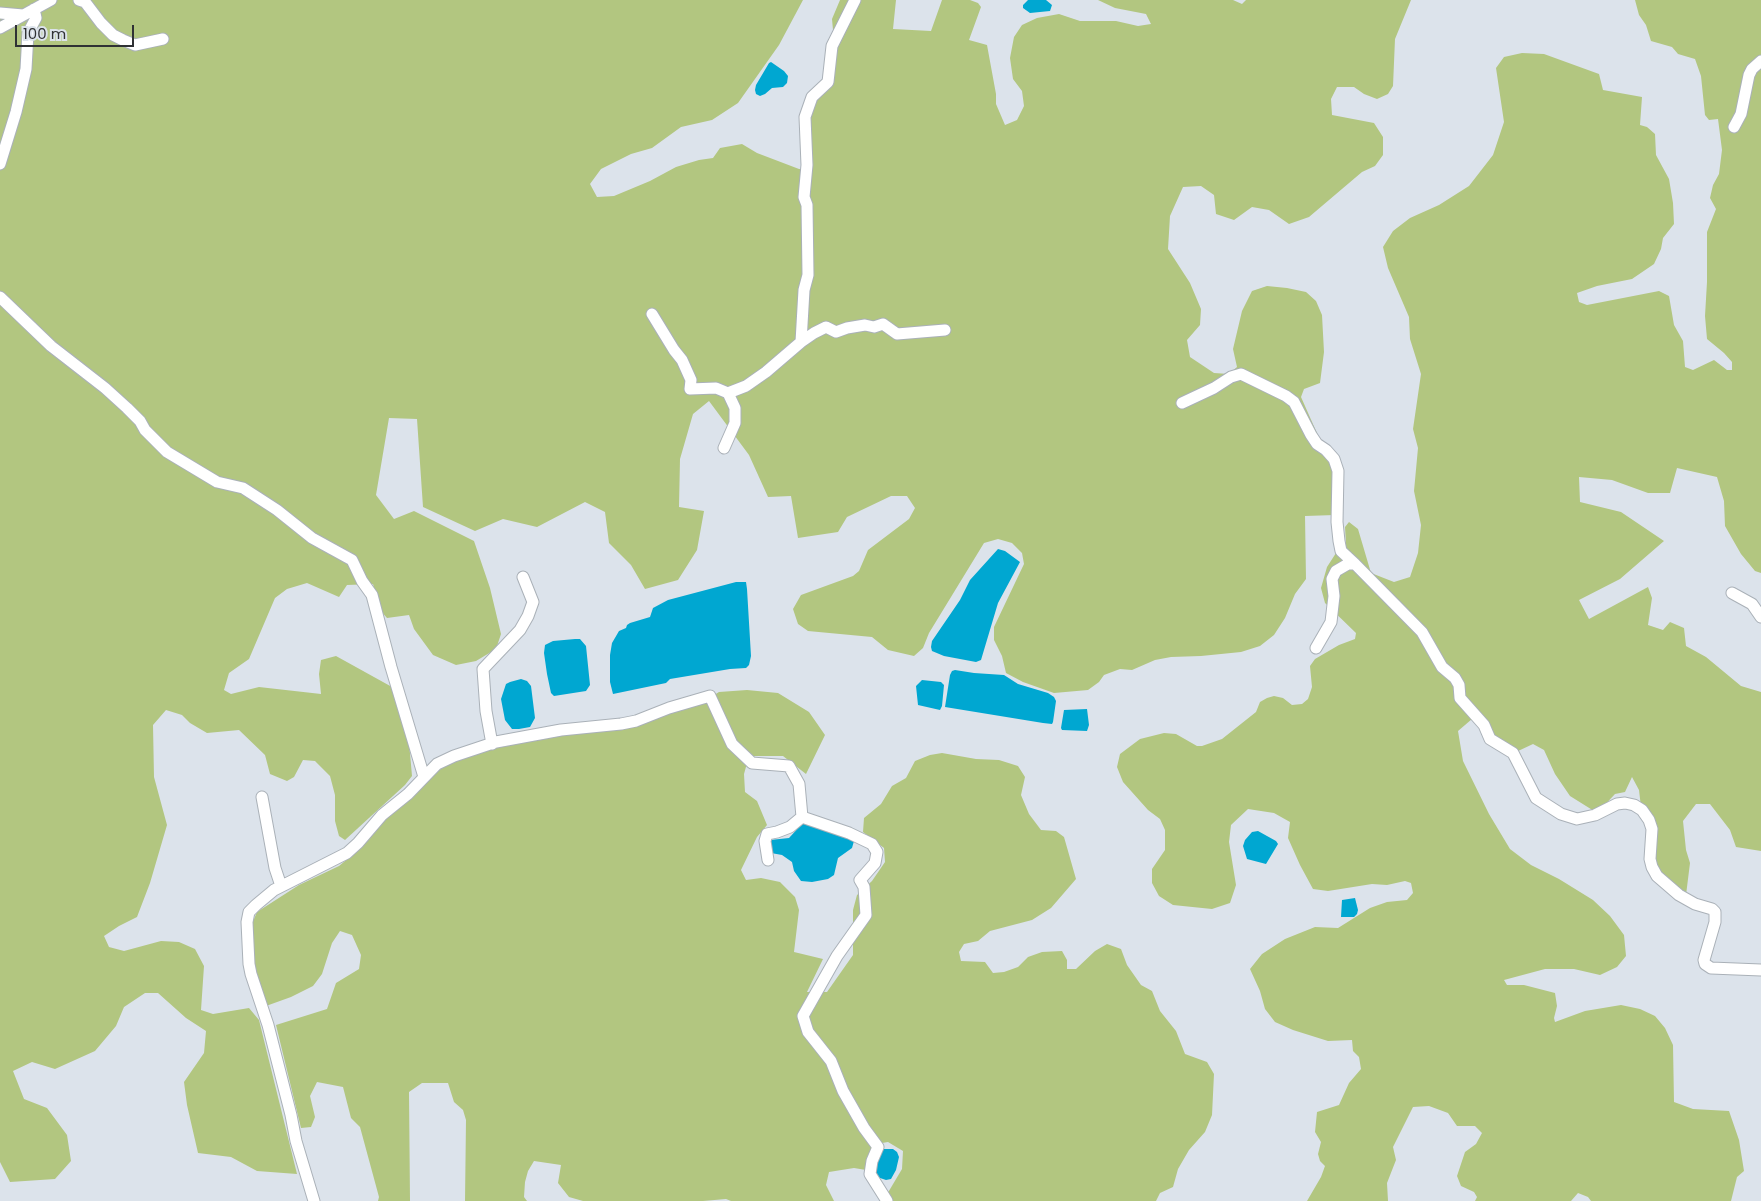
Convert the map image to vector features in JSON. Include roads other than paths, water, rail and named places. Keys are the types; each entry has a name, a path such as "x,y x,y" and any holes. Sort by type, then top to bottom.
{"street":[{"path":"0,28 51,0"},
{"path":"79,0 84,2 101,24 113,35 123,40 135,45 163,38"},
{"path":"801,342 804,290 808,275 806,205 804,197 807,165 804,117 812,97 828,82 832,46 855,0"},
{"path":"0,164 16,112 26,69 28,33 36,18 34,9"},
{"path":"0,13 23,15"},
{"path":"1734,127 1741,114 1749,75 1752,69 1761,61"},
{"path":"0,297 51,346 105,388 127,408 167,452 217,482 243,488 257,499 277,510 312,538 352,560 372,595 391,667 424,777"},
{"path":"652,314 682,360 691,380 690,389 716,388 728,393 735,408 735,423 728,435 724,448"},
{"path":"728,393 746,386 766,372 801,342 826,327 836,332 846,328 864,325 874,327 883,324 898,334 944,330"},
{"path":"1182,403 1214,388 1231,377 1241,374 1286,396 1294,402 1311,436 1334,459 1338,471 1337,522 1341,551 1422,632 1442,668 1455,678 1459,685 1460,698 1484,725 1490,739 1513,753 1536,798 1561,814 1577,819 1595,815 1617,804 1634,805 1642,810 1652,828 1650,858 1657,876 1679,895 1715,912 1715,922 1704,960 1705,964 1711,968 1761,970"},
{"path":"1316,648 1332,622 1334,596 1332,580 1336,571 1348,564 1354,564"},
{"path":"492,744 486,711 483,669 520,630 528,616 533,602 524,577"},
{"path":"1732,593 1752,604 1761,617"},
{"path":"314,1201 296,1141 268,1025 249,964 246,922 249,912 274,890 347,852 382,815 408,794 437,764 454,756 492,744 561,730 621,724 710,696 732,744 752,763 789,766 799,784 802,817"},
{"path":"262,797 275,868 281,886"},
{"path":"768,860 765,841 767,834 790,827 802,817"},
{"path":"802,817 849,833 872,844 877,852 875,863 860,880 864,886 866,915 837,956 803,1016 808,1032 831,1061 843,1091 864,1128 878,1147 872,1161 870,1174 887,1201"}],"water":[{"path":"1028,0 1046,0 1052,5 1050,11 1030,13 1023,8 1023,5"},
{"path":"771,62 788,76 787,83 783,87 772,88 760,96 756,94 756,85"},
{"path":"998,549 1005,551 1020,562 998,603 981,660 976,662 944,656 932,651 932,641 960,600 970,580"},
{"path":"736,582 746,582 747,589 751,656 749,665 746,668 670,679 666,683 613,694 610,682 610,655 612,643 619,631 626,628 630,623 650,617 653,608 668,600"},
{"path":"580,639 586,646 590,685 586,691 554,696 551,693 547,674 544,653 545,645 553,641"},
{"path":"955,670 1004,675 1018,684 1048,693 1056,701 1052,724 945,707 950,675"},
{"path":"521,679 527,681 531,686 535,718 530,727 512,729 505,720 501,699 506,684"},
{"path":"922,680 941,682 944,685 940,710 918,705 916,686"},
{"path":"1087,709 1089,725 1087,731 1062,730 1064,710"},
{"path":"806,823 850,837 854,841 852,848 838,858 834,875 828,879 812,882 801,881 794,871 792,862 782,855 771,853 770,840 789,838 802,824"},
{"path":"1258,831 1278,844 1266,864 1247,859 1243,846 1245,840 1252,832"},
{"path":"1355,898 1357,914 1354,917 1341,917 1342,900"},
{"path":"884,1149 893,1149 899,1157 896,1170 891,1179 886,1180 874,1176 873,1172"}]}
